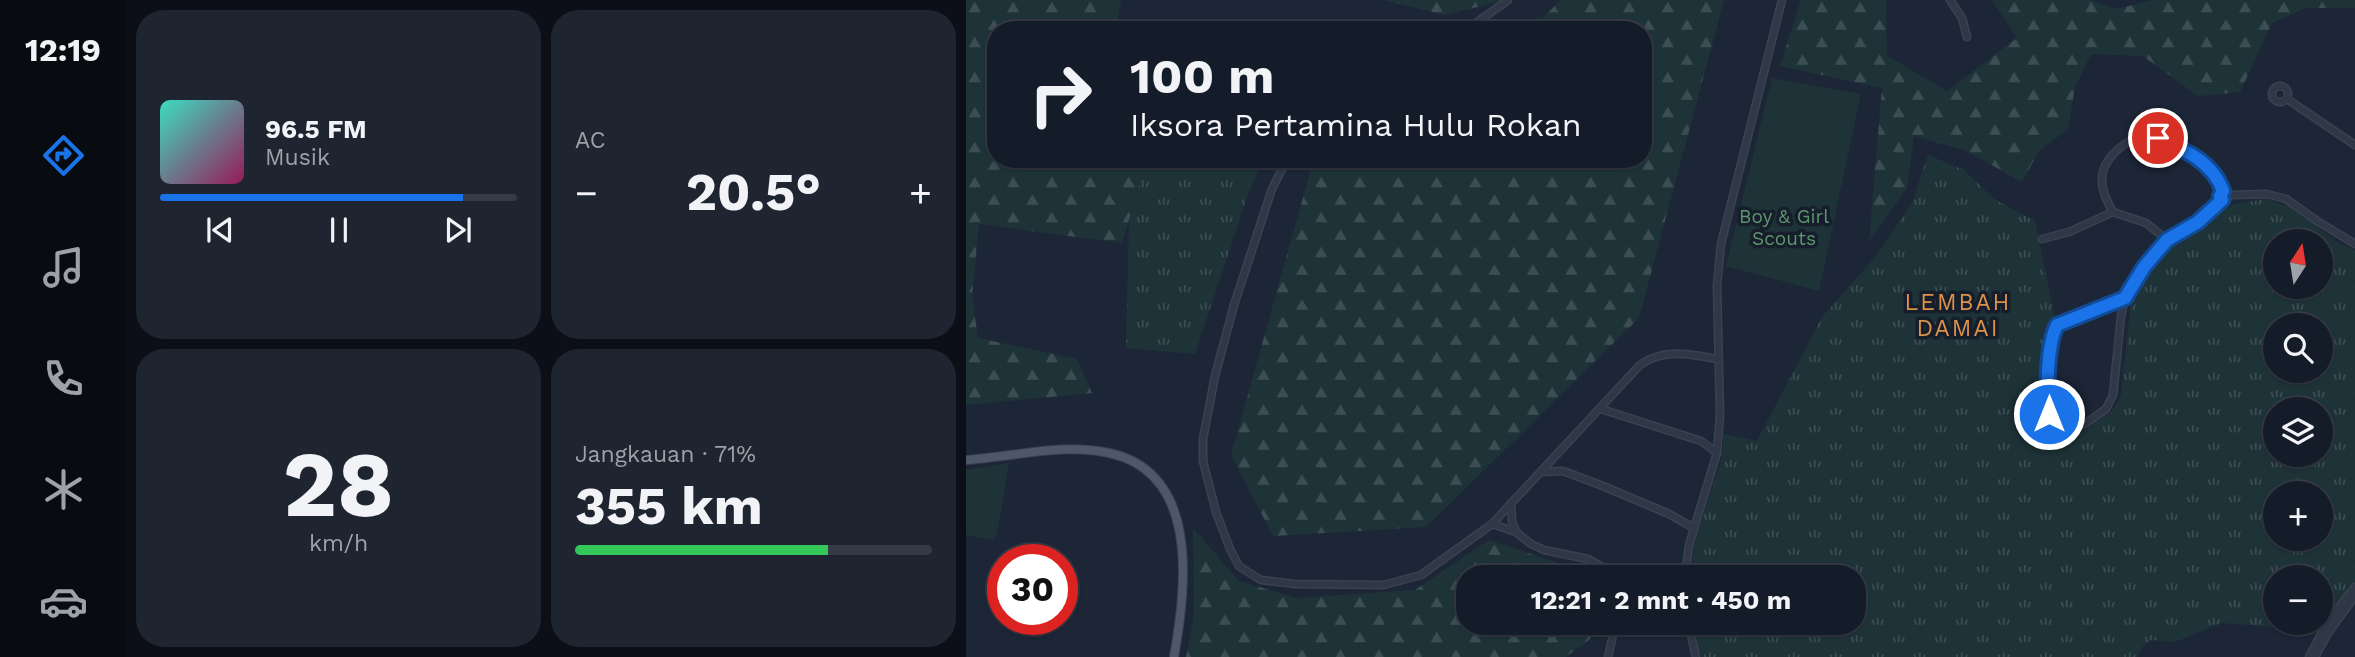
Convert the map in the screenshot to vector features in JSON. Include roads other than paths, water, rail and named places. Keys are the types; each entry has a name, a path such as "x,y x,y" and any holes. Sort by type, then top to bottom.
{"main road":[{"path":"966,460 1082,449 1118,456 1143,468 1167,495 1181,530 1182,583 1174,657"}],"street":[{"path":"1479,21 1508,0"},
{"path":"1687,565 1694,528 1717,453 1720,415 1717,286 1721,244 1783,0"},
{"path":"1951,0 1962,18 1967,37"},
{"path":"2287,99 2355,145"},
{"path":"2113,212 2102,183 2104,169 2110,158 2122,147 2135,139 2148,136 2171,144 2212,170 2226,193"},
{"path":"1282,168 1272,189 1234,305 1215,376 1203,439 1205,475 1230,549 1239,566 1261,580 1384,585 1421,575 1492,524 1649,358 1669,353 1717,359"},
{"path":"2125,298 2060,323 2055,328 2047,400 2049,414 2060,426 2073,427 2086,423 2106,409 2113,395 2120,316 2125,298 2144,267 2167,240 2198,222 2222,200 2220,196 2226,193 2267,194 2287,199 2317,222 2355,244"},
{"path":"2042,240 2069,232 2113,212 2146,223 2167,240"},
{"path":"1601,409 1701,441 1717,453"},
{"path":"1556,456 1563,471"},
{"path":"1541,472 1563,471 1629,497 1694,528"},
{"path":"1511,503 1516,532"},
{"path":"1492,524 1516,532 1531,544 1545,550 1588,559 1599,565"},
{"path":"2309,657 2329,620 2355,587"},
{"path":"2315,657 2328,633 2355,596"},
{"path":"1608,657 1613,635"},
{"path":"1691,635 1696,657"}],"district":[{"name":"LEMBAH DAMAI","path":"1958,315"}],"park label":[{"name":"Boy & Girl Scouts","path":"1784,227"}]}
